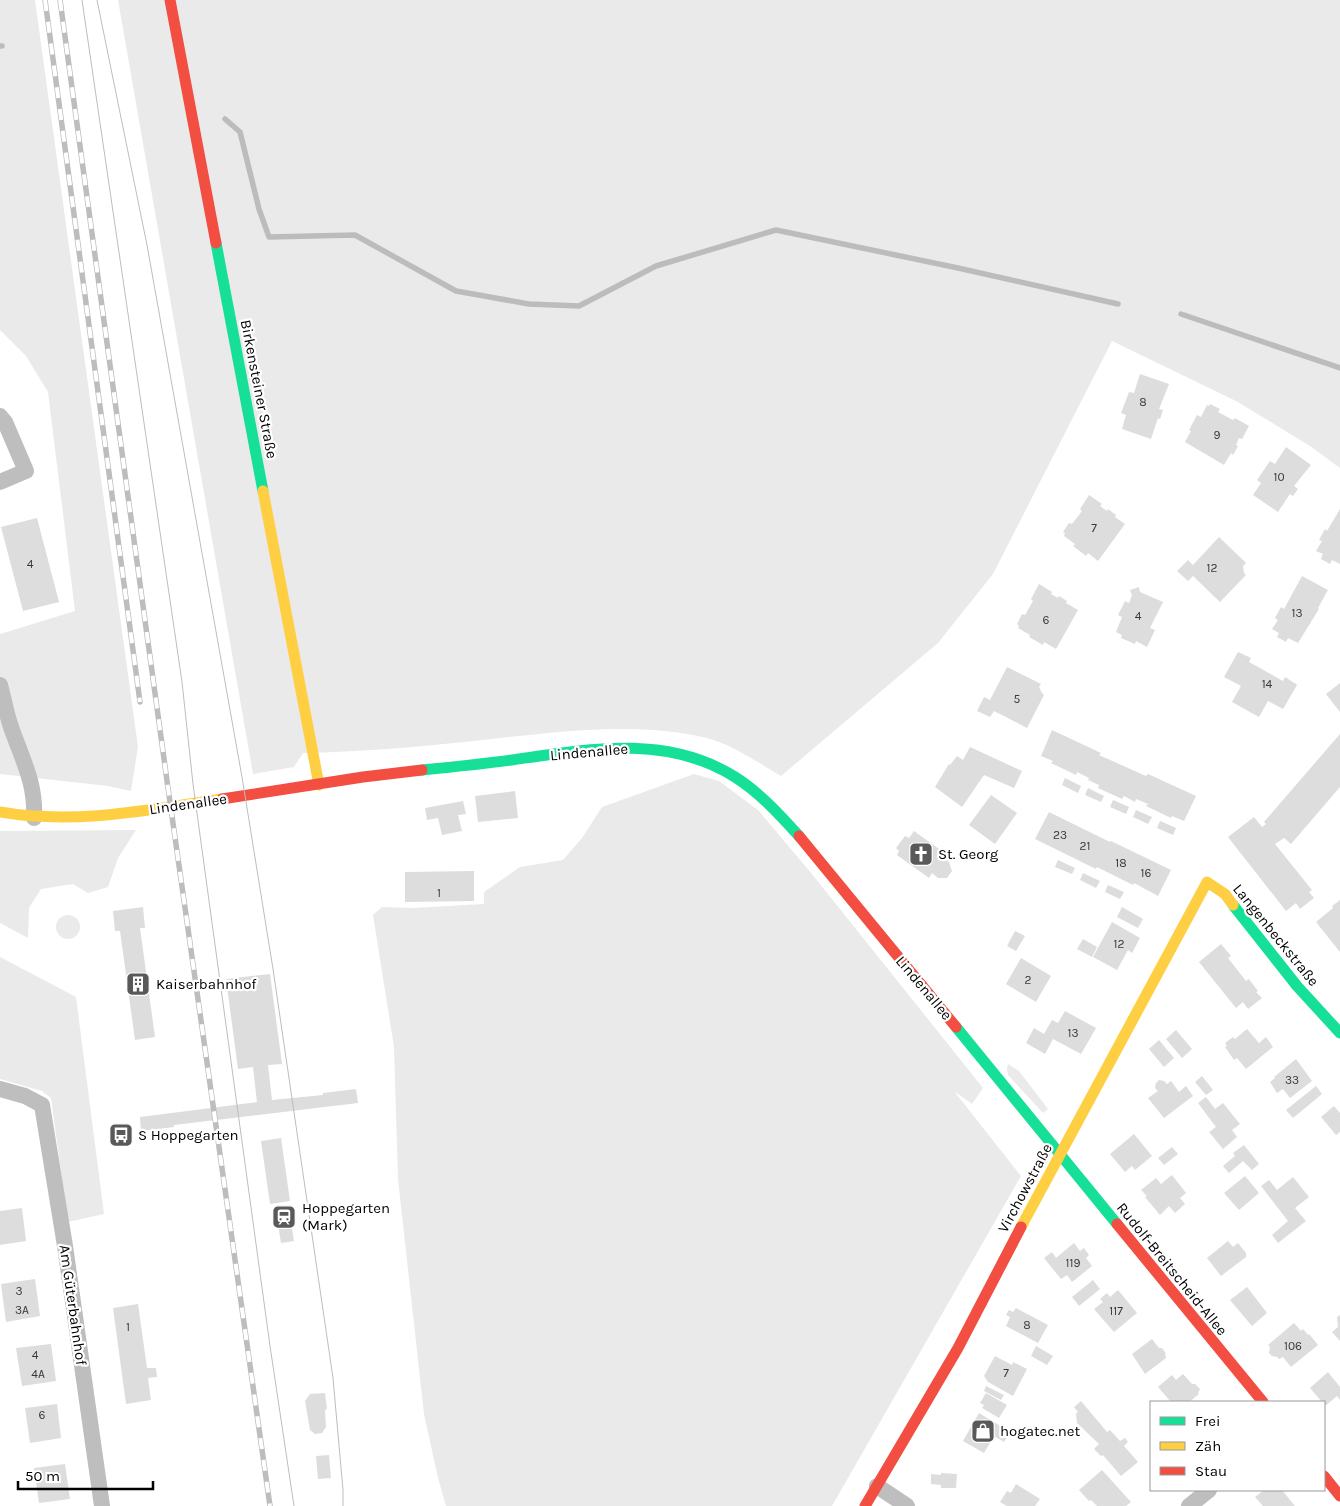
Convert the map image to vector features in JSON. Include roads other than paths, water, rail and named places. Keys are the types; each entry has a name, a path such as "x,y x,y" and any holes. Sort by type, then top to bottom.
{"street":[{"name":"Birkensteiner Straße","path":"170,0 319,785"},
{"path":"0,416 5,422 26,471 0,482"},
{"path":"0,685 10,726 32,781 35,803 34,818"},
{"name":"Lindenallee","path":"0,812 22,817 59,819 110,815 319,785 366,776 461,767 596,748 641,748 689,758 727,772 743,783 797,834 1060,1154"},
{"name":"Virchowstraße","path":"864,1506 958,1348 1207,882"},
{"name":"Langenbeckstraße","path":"1207,882 1225,894 1297,986 1340,1033"},
{"name":"Am Güterbahnhof","path":"0,1089 25,1096 42,1105 65,1246 102,1506"},
{"name":"Rudolf-Breitscheid-Allee","path":"1060,1154 1183,1307 1262,1401"},
{"path":"1325,1477 1340,1496"},
{"path":"877,1486 907,1506"},
{"path":"1189,1506 1208,1491"}],"waterway":[{"path":"225,119 240,132 259,209 269,237 355,235 456,291 529,304 579,306 656,266 776,230 1118,304"},
{"path":"1181,314 1340,368"}],"tram line":[{"path":"82,0 182,682 193,784 270,1346 294,1506"},
{"path":"97,0 147,245 242,777 273,969 333,1378 343,1506"}],"railway":[{"path":"45,0 140,702"},
{"path":"60,0 168,788 270,1506"}],"place":[{"name":"St. Georg","path":"921,854"},
{"name":"Kaiserbahnhof","path":"138,984"},
{"name":"S Hoppegarten","path":"121,1135"},
{"name":"Hoppegarten (Mark)","path":"284,1217"},
{"name":"hogatec.net","path":"983,1431"}]}
